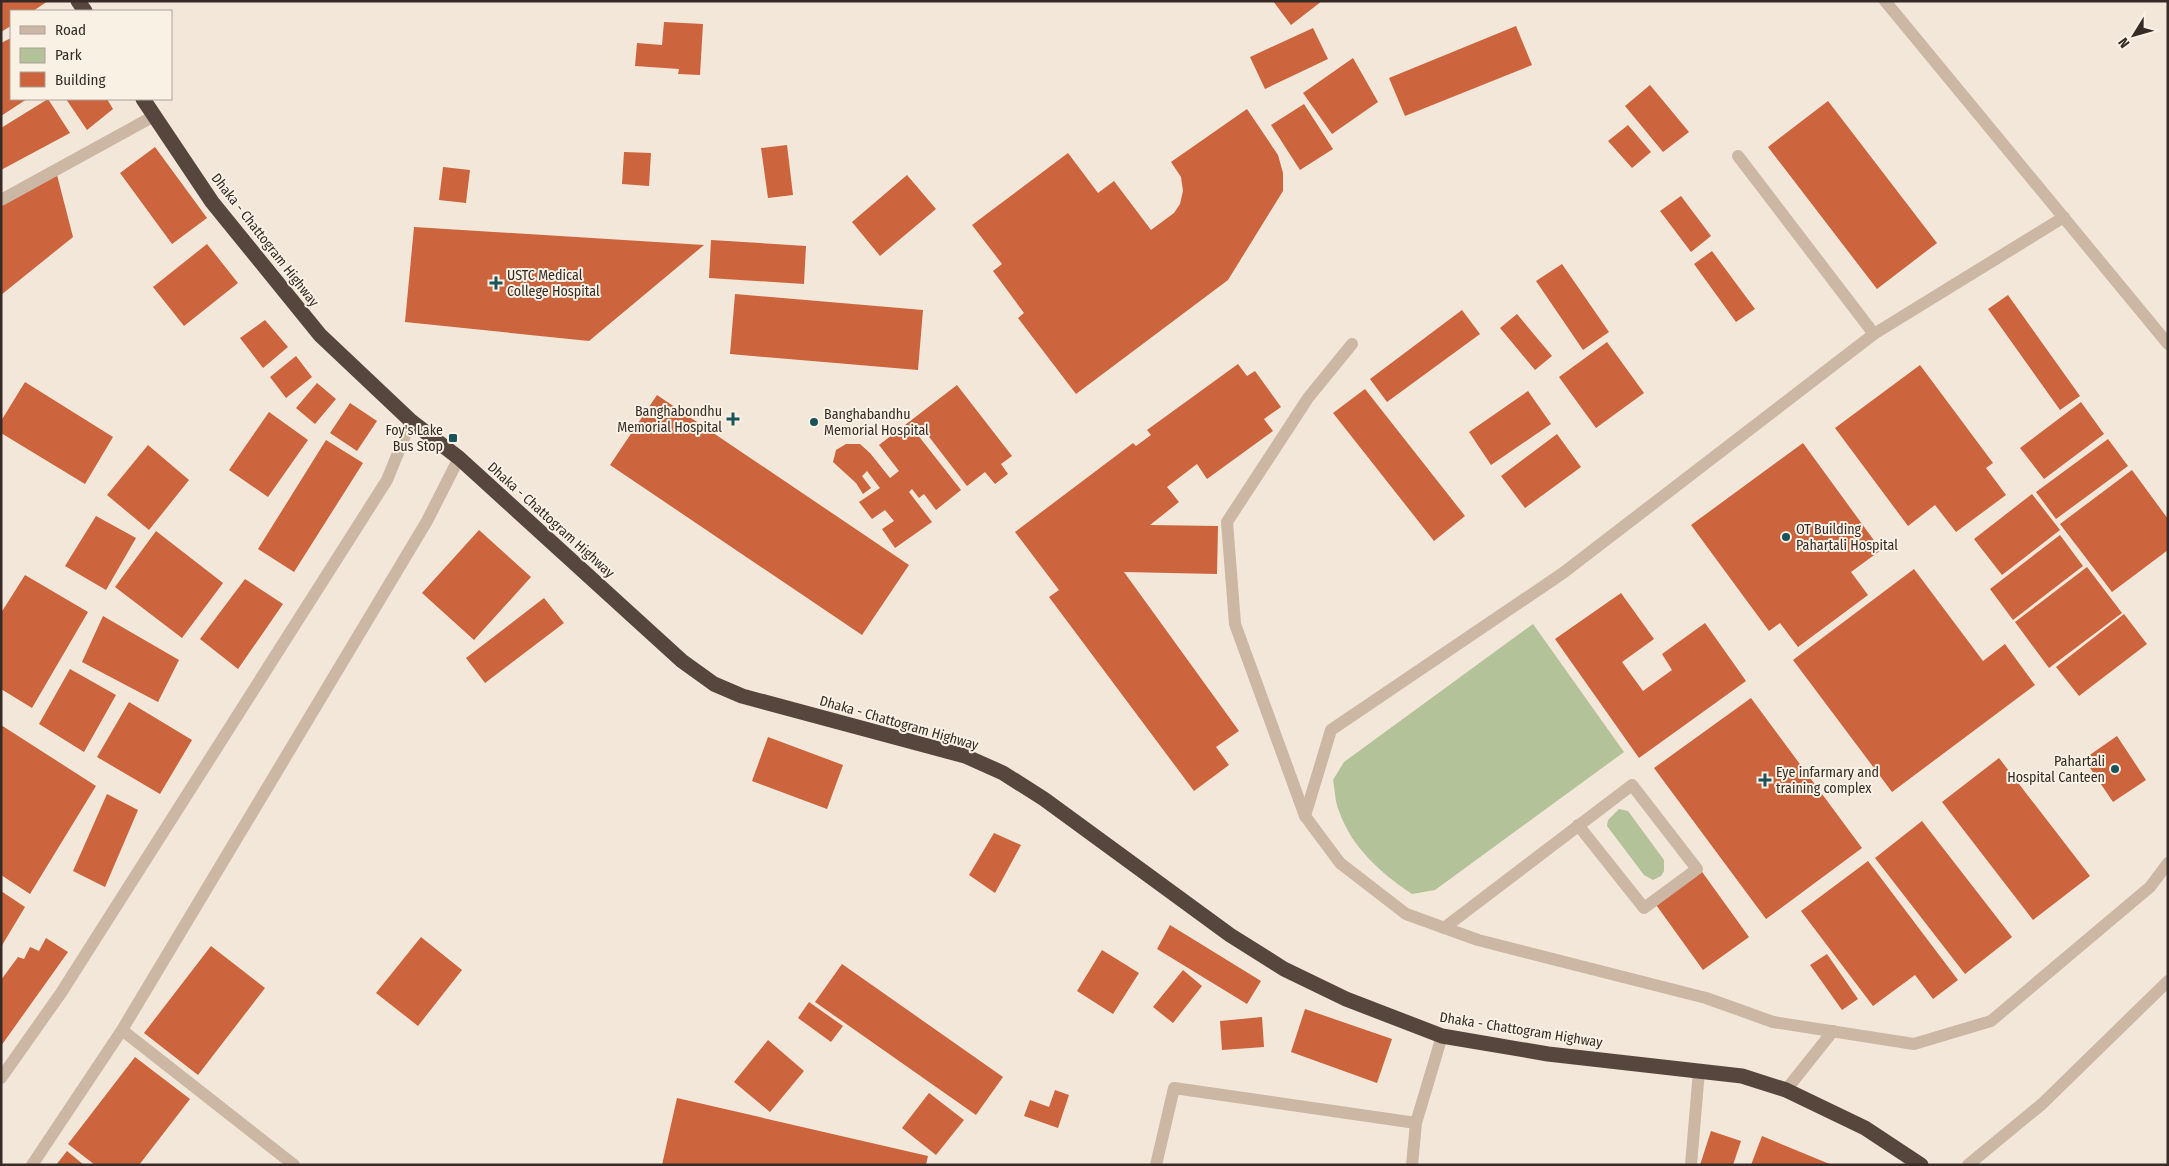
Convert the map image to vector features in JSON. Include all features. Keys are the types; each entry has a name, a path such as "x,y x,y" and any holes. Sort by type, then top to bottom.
{"highway":[{"name":"Dhaka - Chattogram Highway","path":"144,100 212,202 282,291 320,335 411,422 459,458 682,661 714,684 742,696 965,756 1003,773 1044,799 1230,935 1284,968 1346,999 1442,1036 1548,1054 1742,1076 1786,1090 1864,1128 1921,1165"}],"street":[{"path":"1885,1 2168,344"},
{"path":"1,200 154,116"},
{"path":"1738,156 1874,334"},
{"path":"1305,816 1331,730 1563,573 1874,334 2064,217"},
{"path":"1352,344 1308,398 1227,522 1235,624 1305,816 1340,863 1406,914 1478,940 1557,962 1706,998 1773,1022 1914,1044 1991,1021 2150,887 2168,863"},
{"path":"1,1078 60,993 387,480 411,422"},
{"path":"32,1165 122,1030 427,521 459,458"},
{"path":"1444,928 1578,825 1632,785 1697,870 1644,908 1578,825"},
{"path":"1968,1165 2042,1104 2168,981"},
{"path":"122,1030 294,1165"},
{"path":"1786,1090 1834,1031"},
{"path":"1412,1165 1416,1123 1442,1036"},
{"path":"1691,1165 1699,1071"},
{"path":"1156,1165 1174,1088 1416,1123"}],"green space":[{"path":"1533,624 1624,752 1435,890 1412,894 1379,868 1352,837 1338,807 1333,780 1344,762"},
{"path":"1619,809 1628,811 1664,860 1664,871 1661,876 1653,880 1644,875 1607,826 1608,820"}],"building":[{"path":"1,1 48,1 34,10 10,10 10,27 1,32"},
{"path":"1273,1 1322,1 1291,25"},
{"path":"664,22 703,24 700,75 678,74 679,69 635,66 637,43 662,45"},
{"path":"1516,26 1532,65 1405,116 1389,78"},
{"path":"1313,28 1328,59 1265,89 1250,57"},
{"path":"10,38 10,100 25,100 1,116 1,43"},
{"path":"1353,58 1378,102 1332,134 1303,93"},
{"path":"1650,85 1689,132 1663,152 1625,106"},
{"path":"49,100 70,133 1,170 1,128"},
{"path":"67,100 108,100 113,109 87,130"},
{"path":"1828,101 1937,243 1877,289 1768,147"},
{"path":"1304,104 1333,149 1300,170 1271,125"},
{"path":"1247,109 1278,155 1283,173 1283,191 1228,280 1076,394 1018,318 1024,313 993,271 1002,264 972,225 1068,153 1098,193 1114,181 1151,230 1174,213 1180,204 1183,191 1181,177 1171,162"},
{"path":"1628,125 1651,152 1632,168 1608,141"},
{"path":"787,145 793,195 768,198 761,148"},
{"path":"155,147 207,218 172,244 120,173"},
{"path":"624,152 651,153 649,186 622,184"},
{"path":"443,167 470,170 466,203 439,200"},
{"path":"56,171 73,237 1,295 1,203"},
{"path":"907,175 936,209 880,256 852,222"},
{"path":"1681,196 1711,236 1691,252 1660,211"},
{"path":"414,227 704,245 589,341 405,322"},
{"path":"711,240 806,246 804,284 709,278"},
{"path":"207,244 238,283 184,326 153,287"},
{"path":"1712,251 1755,309 1736,322 1694,264"},
{"path":"1562,264 1609,332 1583,350 1536,281"},
{"path":"735,294 923,310 918,370 730,354"},
{"path":"2008,295 2080,396 2060,410 1988,309"},
{"path":"1462,310 1480,334 1387,402 1370,379"},
{"path":"1517,314 1552,356 1535,370 1500,328"},
{"path":"265,320 288,347 263,368 240,338"},
{"path":"1607,342 1644,393 1596,428 1559,377"},
{"path":"296,356 312,377 286,398 270,377"},
{"path":"1238,364 1247,376 1255,371 1281,407 1264,419 1273,431 1207,479 1197,464 1167,487 1179,502 1150,525 1218,526 1217,574 1124,572 1239,731 1216,747 1229,765 1194,791 1049,597 1059,590 1015,532 1133,443 1136,446 1151,435 1147,430"},
{"path":"1920,365 1993,463 1986,468 2006,495 1956,532 1935,505 1908,526 1835,428"},
{"path":"25,382 113,437 85,484 1,433 1,421"},
{"path":"317,383 336,399 315,424 296,408"},
{"path":"957,385 1012,456 1001,464 1008,474 995,484 985,472 967,486 923,429 917,434 961,490 936,510 924,494 919,498 912,489 909,492 932,522 895,548 882,529 894,521 885,510 872,519 859,502 880,488 867,471 862,476 871,488 863,494 856,483 833,462 836,450 846,444 860,444 870,453 890,478 899,471 879,445"},
{"path":"1365,389 1465,516 1434,541 1333,413"},
{"path":"1528,391 1551,424 1491,465 1469,432"},
{"path":"657,395 909,565 862,635 610,465"},
{"path":"2081,402 2104,434 2044,479 2020,448"},
{"path":"350,403 377,421 357,451 330,433"},
{"path":"269,412 308,440 268,497 229,470"},
{"path":"1557,434 1581,467 1525,508 1501,476"},
{"path":"2108,439 2128,466 2056,519 2036,492"},
{"path":"326,440 363,463 294,572 258,549"},
{"name":"OT Building Pahartali Hospital","path":"1803,443 1881,550 1851,572 1868,595 1798,647 1780,623 1769,631 1691,525"},
{"path":"148,445 189,480 149,530 107,495"},
{"path":"2132,470 2168,519 2168,550 2112,592 2060,524"},
{"path":"2032,494 2060,530 2002,575 1974,539"},
{"path":"96,516 136,538 106,590 65,566"},
{"path":"479,530 531,577 474,640 422,593"},
{"path":"156,531 223,583 182,638 115,587"},
{"path":"2060,535 2083,566 2013,620 1990,589"},
{"path":"2087,567 2122,613 2049,668 2015,622"},
{"path":"1914,569 1983,661 2005,644 2035,685 1892,792 1793,660"},
{"path":"25,575 88,612 32,708 1,689 1,613"},
{"path":"245,579 283,604 238,669 200,639"},
{"path":"1621,593 1654,639 1622,662 1643,691 1672,670 1662,654 1705,623 1746,681 1639,758 1555,639"},
{"path":"544,598 564,623 485,683 466,658"},
{"path":"2124,614 2147,644 2079,696 2056,667"},
{"path":"103,616 179,660 158,702 82,662"},
{"path":"70,669 116,695 84,752 39,724"},
{"path":"1751,698 1862,848 1766,919 1654,768"},
{"path":"129,702 192,740 160,794 97,757"},
{"path":"1,725 96,786 30,894 1,875"},
{"name":"Pahartali Hospital Canteen","path":"2117,736 2146,780 2113,802 2084,759"},
{"path":"768,737 843,765 827,809 752,781"},
{"path":"1999,758 2090,876 2033,920 1942,802"},
{"path":"107,794 138,810 105,887 73,871"},
{"path":"1922,821 2012,937 1965,974 1875,858"},
{"path":"994,833 1021,845 995,893 969,875"},
{"path":"1868,861 1958,980 1933,999 1915,975 1873,1006 1801,911"},
{"path":"1700,869 1749,937 1703,970 1654,902"},
{"path":"1,891 25,907 1,947"},
{"path":"1170,925 1261,981 1247,1004 1157,949"},
{"path":"421,937 462,970 418,1026 376,993"},
{"path":"46,938 68,952 1,1046 1,980 18,957 24,959 30,947 39,951"},
{"path":"211,946 265,988 198,1075 144,1033"},
{"path":"1102,950 1139,973 1113,1014 1077,991"},
{"path":"1827,954 1858,999 1842,1010 1810,965"},
{"path":"842,964 1003,1077 976,1115 815,1002"},
{"path":"1183,970 1202,986 1173,1023 1153,1007"},
{"path":"809,1002 843,1026 831,1042 798,1018"},
{"path":"1305,1009 1392,1039 1377,1083 1291,1052"},
{"path":"1262,1017 1264,1047 1222,1050 1220,1021"},
{"path":"768,1040 804,1071 770,1112 734,1082"},
{"path":"135,1057 190,1099 139,1165 95,1165 68,1144"},
{"path":"1055,1090 1069,1095 1058,1128 1024,1116 1030,1100 1049,1107"},
{"path":"929,1093 964,1120 936,1155 902,1128"},
{"path":"677,1098 928,1156 926,1165 662,1165"},
{"path":"1711,1131 1741,1141 1733,1165 1700,1165"},
{"path":"1762,1136 1832,1165 1751,1165"},
{"path":"67,1151 84,1165 56,1165"}],"place":[{"name":"USTC Medical College Hospital","path":"496,283"},
{"name":"Banghabondhu Memorial Hospital","path":"733,419"},
{"name":"Banghabandhu Memorial Hospital","path":"814,422"},
{"name":"Foy's Lake Bus Stop","path":"453,438"},
{"name":"OT Building Pahartali Hospital","path":"1786,537"},
{"name":"Pahartali Hospital Canteen","path":"2115,769"},
{"name":"Eye infarmary and training complex","path":"1765,780"}]}
